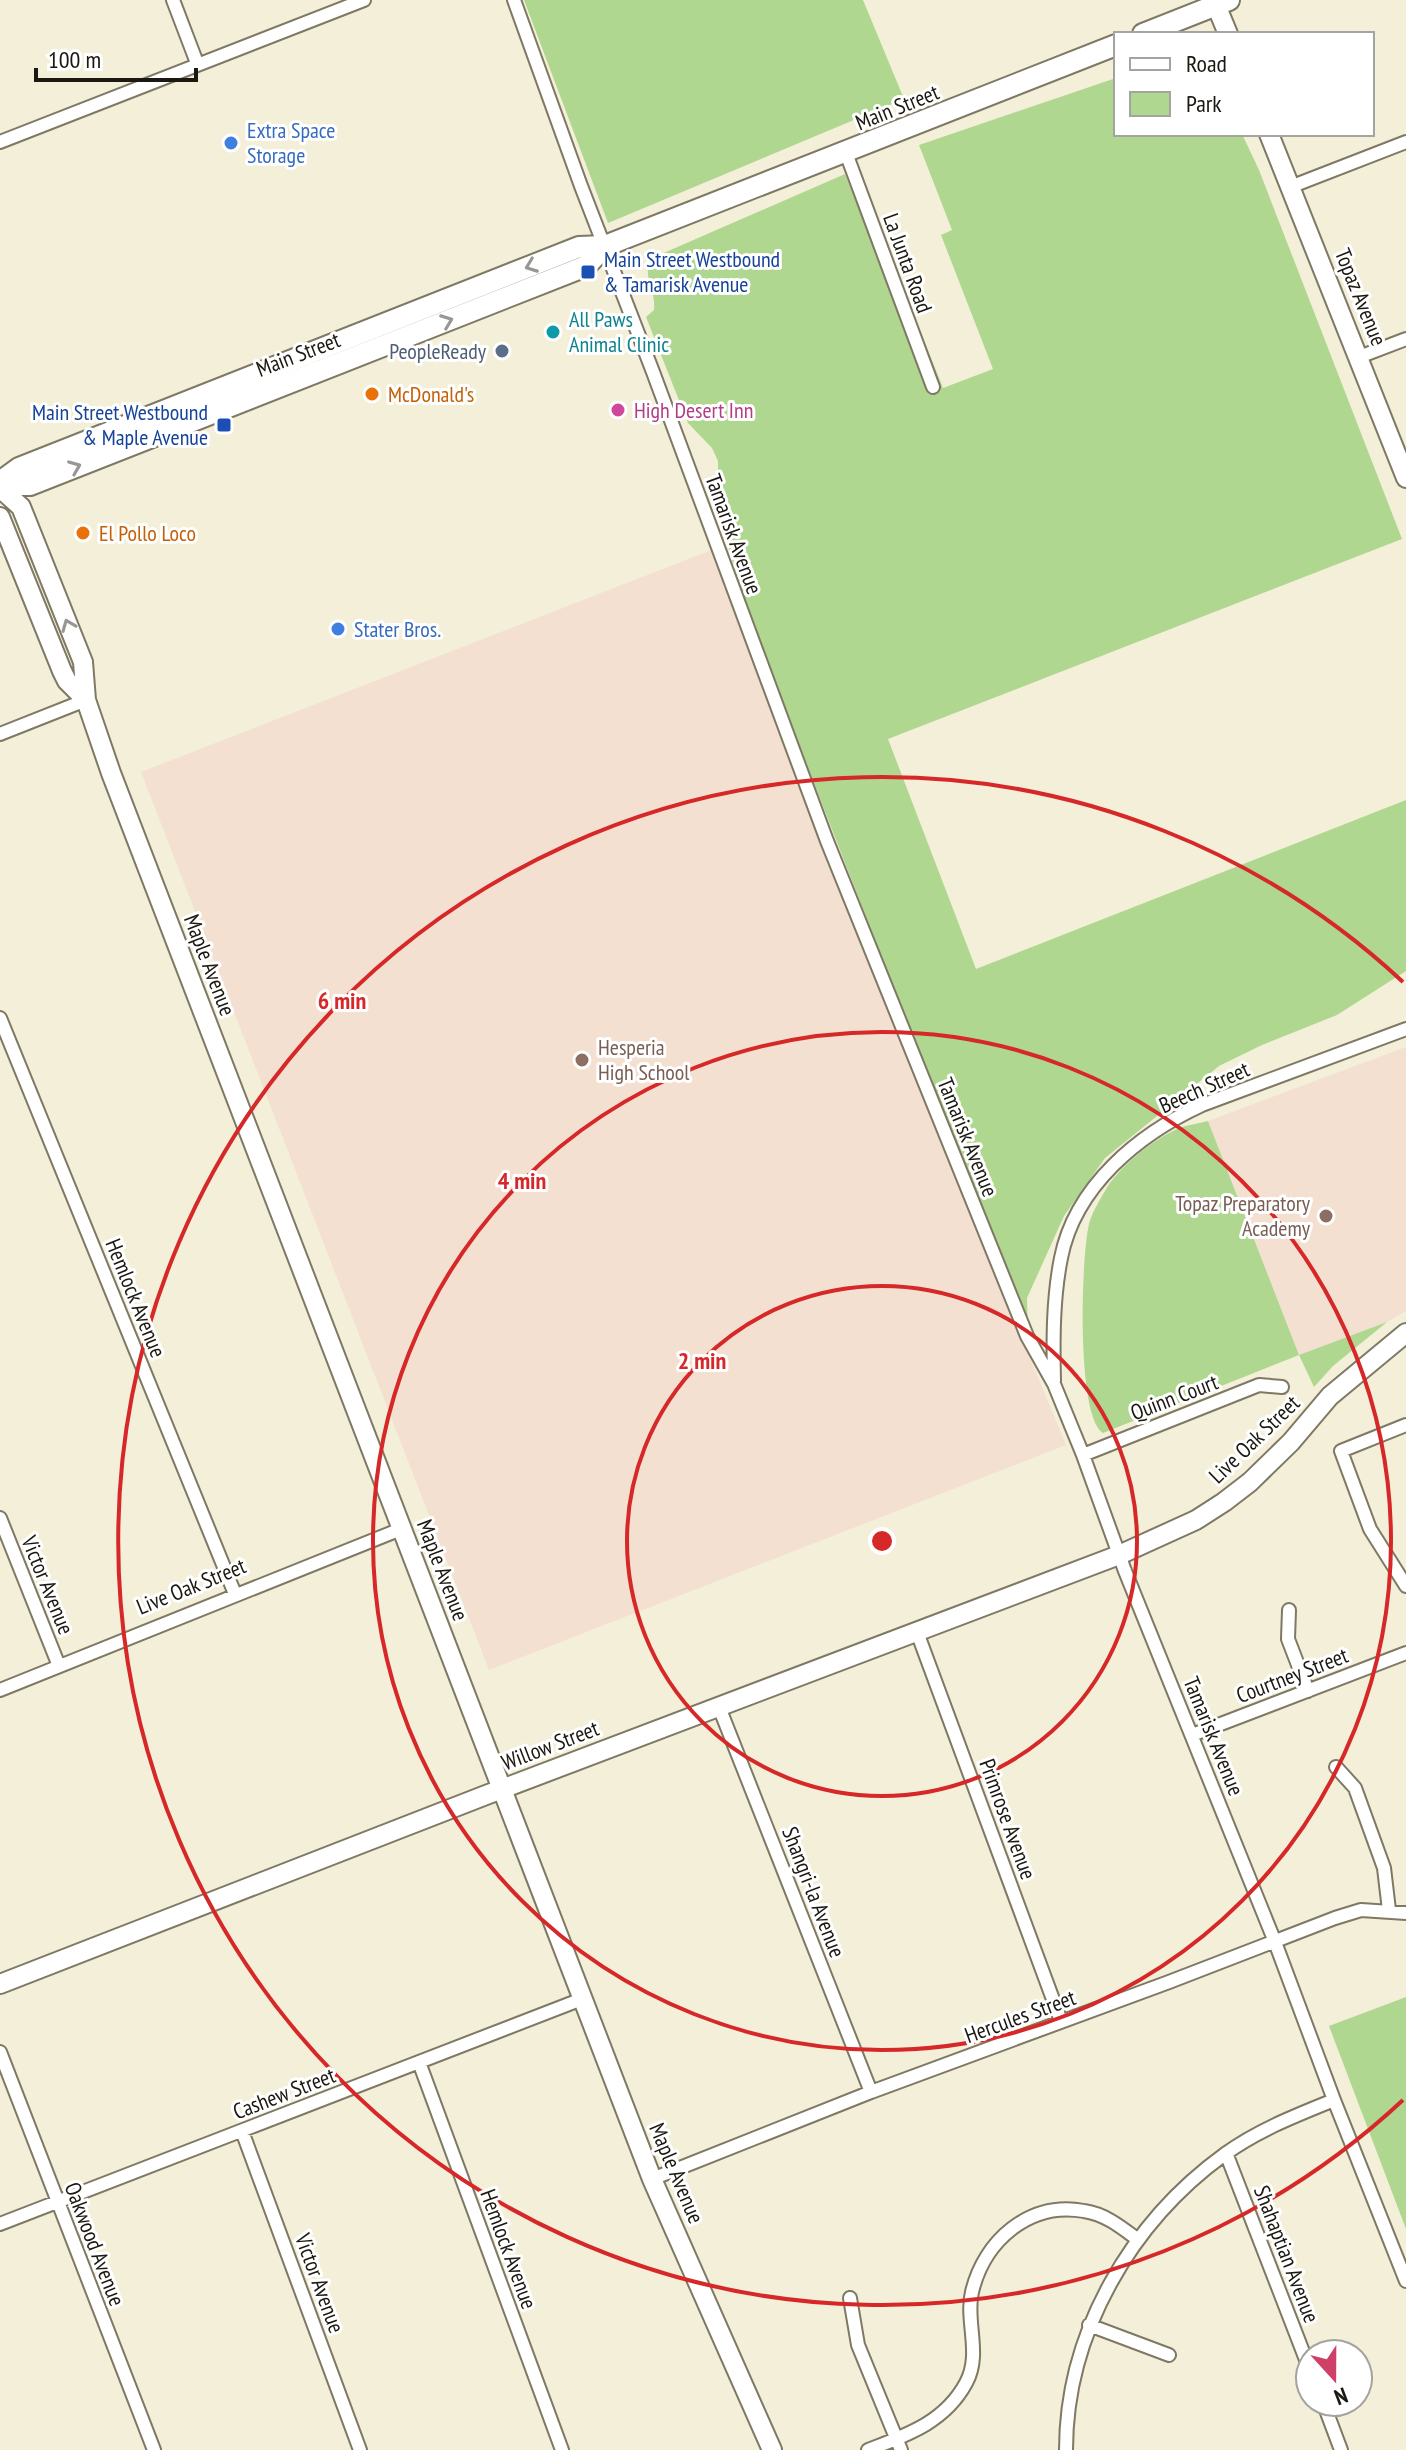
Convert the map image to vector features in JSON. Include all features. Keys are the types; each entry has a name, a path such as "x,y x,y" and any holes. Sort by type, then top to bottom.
{"main road":[{"path":"1148,32 1220,2"},
{"name":"Main Street","path":"0,485 19,468 579,247 605,246 1114,46"},
{"name":"Main Street","path":"0,485 30,485 586,266 605,246"},
{"path":"314,373 321,357 367,338 372,329"}],"street":[{"path":"173,0 197,63"},
{"path":"0,142 364,0"},
{"name":"Tamarisk Avenue","path":"514,0 827,841 1027,1336 1054,1384 1083,1455 1119,1555 1275,1942 1406,2281"},
{"path":"1220,2 1228,32"},
{"name":"Topaz Avenue","path":"1270,136 1406,478"},
{"path":"1290,187 1406,142"},
{"name":"La Junta Road","path":"846,153 933,387"},
{"path":"1359,357 1406,339"},
{"name":"Maple Avenue","path":"0,485 21,507 83,662 86,700 116,787 652,2179 772,2450"},
{"name":"Maple Avenue","path":"0,517 62,671 67,681 86,700"},
{"path":"0,734 86,700"},
{"name":"Hemlock Avenue","path":"0,1018 235,1594"},
{"name":"Beech Street","path":"1054,1384 1053,1323 1061,1256 1075,1218 1093,1189 1127,1151 1172,1119 1202,1105 1406,1029"},
{"name":"Live Oak Street","path":"1119,1555 1196,1520 1250,1482 1291,1442 1330,1396 1406,1333"},
{"name":"Quinn Court","path":"1083,1455 1259,1385 1282,1387"},
{"path":"1406,1425 1341,1451 1370,1529 1406,1586"},
{"name":"Victor Avenue","path":"0,1518 59,1666"},
{"name":"Live Oak Street","path":"0,1690 401,1529"},
{"name":"Willow Street","path":"0,1984 1119,1555"},
{"path":"1289,1610 1288,1639 1308,1691"},
{"name":"Primrose Avenue","path":"917,1632 1061,2021"},
{"name":"Courtney Street","path":"1192,1735 1406,1653"},
{"name":"Shangri-la Avenue","path":"719,1707 871,2092"},
{"path":"1336,1767 1355,1788 1384,1868 1389,1910"},
{"name":"Hercules Street","path":"652,2179 871,2092 1361,1910 1406,1913"},
{"name":"Cashew Street","path":"0,2224 582,1999"},
{"name":"Oakwood Avenue","path":"0,2052 154,2450"},
{"name":"Hemlock Avenue","path":"419,2062 562,2450"},
{"path":"1066,2450 1066,2419 1089,2325 1137,2239 1179,2194 1226,2153 1273,2125 1334,2100"},
{"name":"Victor Avenue","path":"242,2131 360,2450"},
{"name":"Shahaptian Avenue","path":"1226,2153 1298,2338"},
{"path":"868,2450 899,2444 928,2425 947,2409 967,2381 973,2360 971,2294 985,2257 999,2238 1033,2215 1083,2210 1112,2220 1137,2239"},
{"path":"850,2298 858,2345 899,2444"},
{"path":"1089,2325 1169,2355"},
{"path":"1329,2418 1341,2450"}],"shaded area":[{"name":"Hesperia High School","path":"714,549 780,736 1066,1445 489,1670 141,772"},
{"name":"Topaz Preparatory Academy","path":"1406,1047 1406,1311 1387,1322 1299,1355 1208,1121"}],"green space":[{"path":"524,0 863,0 904,99 608,223"},
{"path":"1114,79 1114,136 1243,136 1259,170 1402,539 888,739 976,969 1406,800 1406,971 1337,1015 1219,1066 1105,1158 1064,1216 1027,1298 1028,1332 746,609 718,510 718,461 712,448 688,423 646,317 654,310 649,262 845,174 879,259 890,255 943,388 993,369 941,235 952,230 919,145"},
{"path":"1208,1121 1299,1355 1103,1433 1094,1420 1085,1368 1084,1268 1090,1220 1110,1183 1135,1157 1177,1129"},
{"path":"1387,1322 1333,1366 1314,1387 1299,1355"},
{"path":"1406,1997 1406,2229 1329,2026"}],"place":[{"name":"Extra Space Storage","path":"231,143"},
{"name":"Main Street Westbound & Tamarisk Avenue","path":"588,272"},
{"name":"All Paws Animal Clinic","path":"553,332"},
{"name":"PeopleReady","path":"502,351"},
{"name":"McDonald's","path":"372,394"},
{"name":"High Desert Inn","path":"618,410"},
{"name":"Main Street Westbound & Maple Avenue","path":"224,425"},
{"name":"El Pollo Loco","path":"83,533"},
{"name":"Stater Bros.","path":"338,629"},
{"name":"Hesperia High School","path":"582,1060"},
{"name":"Topaz Preparatory Academy","path":"1326,1216"}]}
